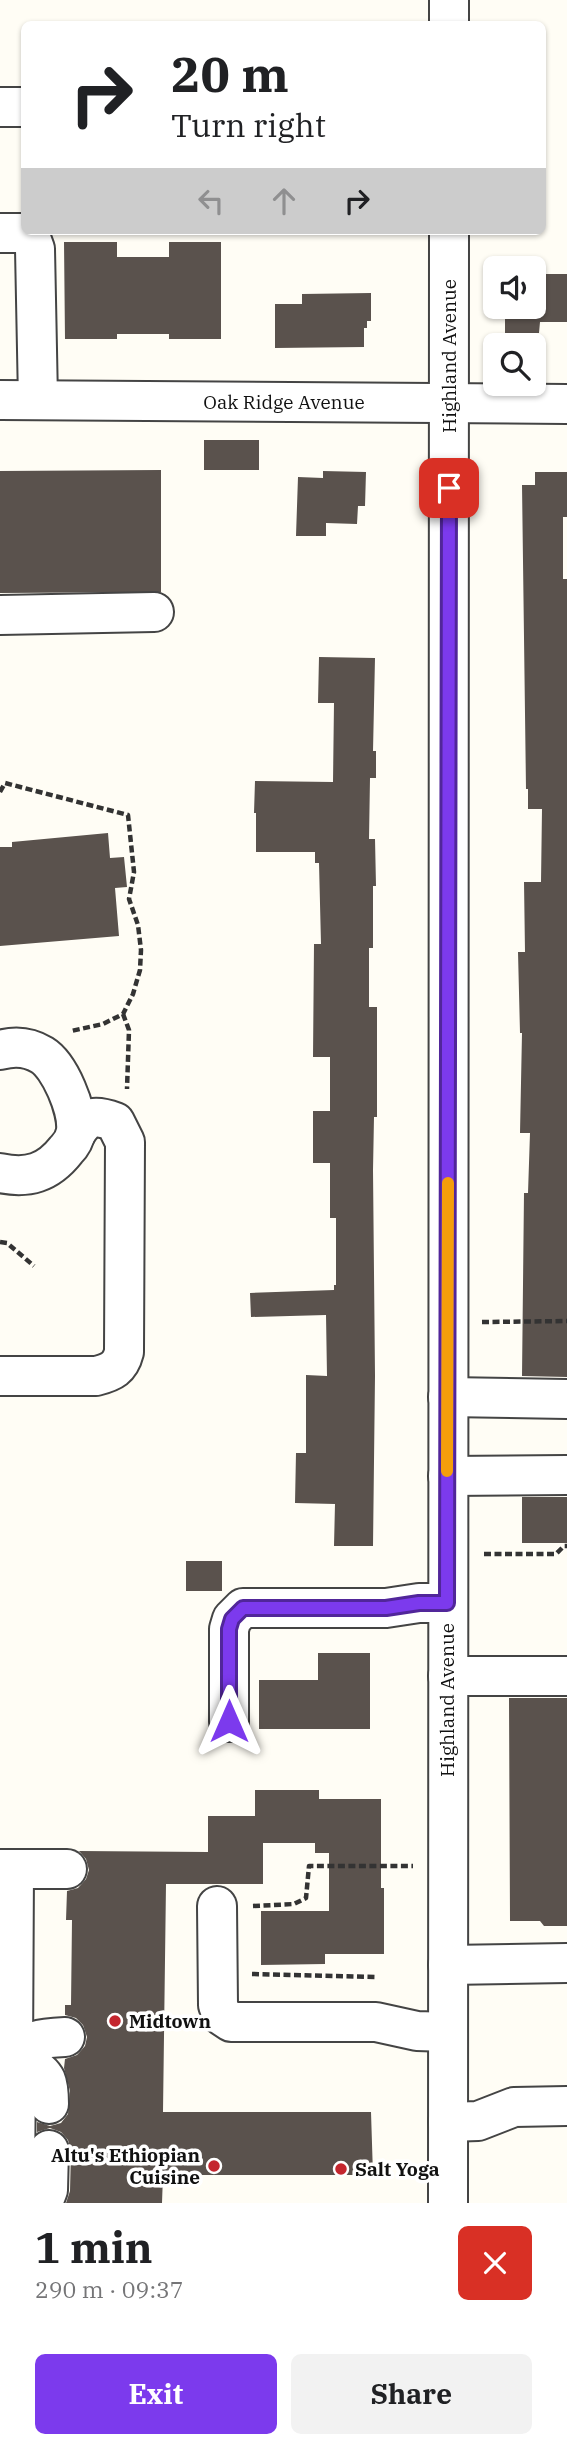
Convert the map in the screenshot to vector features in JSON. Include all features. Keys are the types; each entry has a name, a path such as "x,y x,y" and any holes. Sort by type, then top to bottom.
{"street":[{"path":"449,0 449,21"},
{"path":"0,107 21,107"},
{"path":"0,233 21,233"},
{"path":"25,235 31,238 35,249 38,400"},
{"name":"Highland Avenue","path":"448,2203 449,235"},
{"name":"Oak Ridge Avenue","path":"0,400 567,404"},
{"path":"0,615 154,612"},
{"path":"0,1050 26,1048 43,1055 49,1061 72,1102 76,1133"},
{"path":"0,1173 17,1177 35,1174 48,1168 65,1152 83,1122 94,1117 115,1122 125,1142 124,1352 121,1365 96,1376 0,1376"},
{"path":"447,1397 567,1398"},
{"path":"447,1476 567,1475"},
{"path":"229,1721 229,1629 232,1619 243,1608 386,1608 419,1603 447,1603"},
{"path":"447,1676 567,1676"},
{"path":"49,2150 48,2190 24,2197 16,2071 6,2057 7,1869 67,1869"},
{"path":"217,1906 218,2005 222,2016 232,2022 376,2022 417,2031 448,2032"},
{"path":"447,1965 567,1963"},
{"path":"6,2057 31,2041 65,2037"},
{"path":"6,2057 38,2071 45,2079 49,2104"},
{"path":"448,2122 478,2121 514,2107 567,2106"}],"path":[{"path":"0,792 5,783 128,815 134,872 129,899 138,925 141,950 140,970 133,994 123,1014 103,1024 64,1031"},
{"path":"115,1122 127,1089 129,1030 123,1014"},
{"path":"0,1242 7,1243 34,1266"},
{"path":"481,1322 567,1321"},
{"path":"480,1553 556,1553 567,1546"},
{"path":"253,1920 253,1906 294,1904 306,1898 309,1866 418,1866"},
{"path":"252,1962 252,1976 377,1977"}],"building":[{"path":"64,242 117,242 117,257 169,257 169,242 221,242 221,339 169,339 169,334 117,334 117,339 65,339"},
{"path":"546,274 567,274 567,322 540,322 539,333 505,333 505,319 546,319"},
{"path":"371,293 371,321 367,321 367,328 364,328 364,347 275,348 275,304 302,304 302,294"},
{"path":"204,440 259,440 259,470 204,470"},
{"path":"161,470 161,592 0,593 0,471"},
{"path":"323,471 366,472 365,506 358,506 357,524 326,523 326,536 296,536 298,477 323,478"},
{"path":"535,472 567,472 567,517 563,517 563,579 567,579 567,1377 522,1376 524,1193 528,1193 530,1133 520,1133 522,1033 518,952 525,952 524,882 541,882 542,809 528,809 526,789 522,485 535,485"},
{"path":"319,657 375,658 373,751 376,751 376,778 370,778 369,839 375,839 376,886 373,886 373,948 369,948 369,1007 377,1007 377,1117 374,1117 373,1170 373,1546 334,1546 335,1504 295,1503 296,1453 306,1453 306,1375 327,1376 326,1315 251,1317 250,1293 334,1290 336,1285 336,1218 330,1218 330,1163 313,1163 313,1111 330,1111 330,1057 313,1057 314,944 321,944 319,863 315,863 315,852 256,852 254,813 255,781 333,782 334,703 318,703"},
{"path":"108,833 110,858 124,857 127,887 115,888 119,936 0,946 0,847 12,847 12,842"},
{"path":"522,1497 567,1497 567,1543 522,1543"},
{"path":"186,1561 222,1561 222,1591 186,1591"},
{"path":"318,1653 370,1653 370,1729 259,1729 259,1680 318,1680"},
{"path":"509,1698 567,1698 567,1926 544,1926 540,1921 510,1921"},
{"path":"255,1790 319,1790 319,1799 381,1799 384,1954 325,1954 325,1964 261,1965 261,1911 329,1911 329,1853 315,1853 315,1843 263,1843 263,1884 166,1884 163,2112 371,2112 373,2175 163,2175 162,2203 66,2203 70,2191 71,2151 68,2140 61,2132 50,2128 37,2132 37,2122 50,2126 61,2123 68,2114 70,2091 64,2068 65,2059 77,2055 85,2046 87,2037 83,2025 76,2018 65,2015 65,2005 71,2005 72,1920 66,1920 67,1891 78,1888 86,1879 89,1870 86,1859 79,1851 208,1852 208,1816 255,1816"}],"slow traffic":[{"path":"447,1471 448,1183"}],"place":[{"name":"Midtown","path":"115,2021"},
{"name":"Altu's Ethiopian Cuisine","path":"214,2166"},
{"name":"Salt Yoga","path":"341,2169"}],"route":[{"path":"229,1721 229,1629 232,1619 243,1608 386,1608 419,1603 447,1603 449,488"}]}
